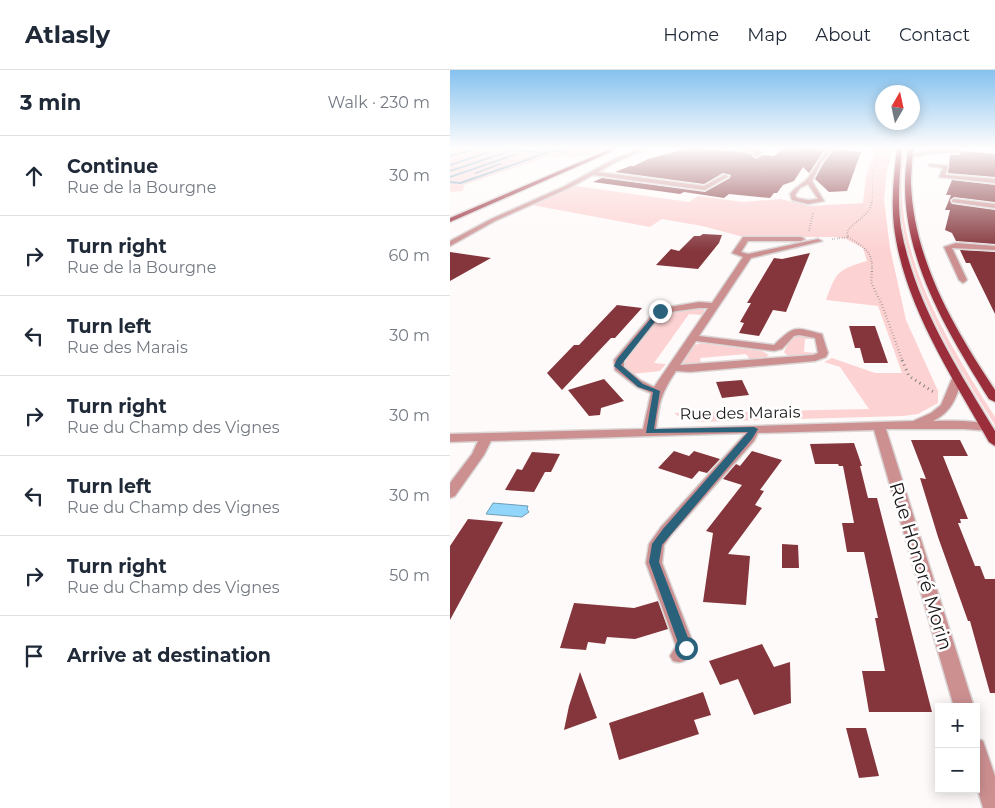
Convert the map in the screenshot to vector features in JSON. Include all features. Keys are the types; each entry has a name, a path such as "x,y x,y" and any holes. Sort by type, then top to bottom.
{"main road":[{"path":"450,220 541,181"},
{"path":"895,181 894,199 901,249 924,312 957,378 995,442"},
{"path":"908,181 910,212 922,259 953,330 995,399"}],"street":[{"path":"450,244 493,220 577,181"},
{"path":"656,181 705,188 716,181"},
{"path":"808,181 798,187 793,197 799,201 815,202 823,199 809,181"},
{"path":"954,202 995,206"},
{"path":"746,239 807,239 818,241 748,256 736,252 746,239"},
{"path":"963,280 948,247 956,245 995,248"},
{"path":"649,432 656,391 748,256"},
{"path":"656,391 640,386 628,376 619,368 619,360 660,311 699,305 714,306"},
{"path":"673,368 690,369 781,361 820,357 823,353 820,339 816,334 794,332 788,335 778,347 774,348 693,338"},
{"path":"774,348 781,361"},
{"path":"948,407 957,378"},
{"name":"Rue des Marais","path":"911,425 930,419 948,407"},
{"name":"Rue des Marais","path":"450,438 911,425 964,425 987,428"},
{"name":"Rue Honoré Morin","path":"879,426 963,703"},
{"path":"679,656 686,648 654,562 657,544 750,438 754,429"},
{"path":"450,494 478,455 487,436"},
{"path":"980,761 994,808"}],"path":[{"path":"848,237 849,227 865,217 872,205 873,181"},
{"path":"807,239 815,202"},
{"path":"818,241 848,237 868,250 872,263 871,282 909,376 933,391 948,407"}],"shaded area":[{"path":"450,181 475,181 464,185 463,191 450,192"},
{"path":"865,181 886,181 884,200 890,248 906,320 938,391 938,403 918,414 696,422 681,418 674,413 869,409 840,367 824,362 832,358 875,373 902,373 878,306 826,300 836,277 844,269 867,261 863,248 846,239 836,237 744,237 702,226 662,219 650,227 532,205 576,186 689,202 698,196 743,202 781,199 809,206 863,203"},
{"path":"902,181 904,219 912,254 924,289 957,355 995,417 995,425 956,362 922,293 910,257 902,220 900,183"},
{"path":"698,308 704,309 702,315 689,314 654,363 666,364 660,371 632,374 623,368 623,361 663,313"},
{"path":"795,334 813,337 815,339 805,339 804,352 817,353 817,355 789,357 784,352 792,336"},
{"path":"701,343 762,351 769,355 765,358 750,360 746,354 700,358 701,364 682,364 695,345"}],"water":[{"path":"493,503 528,506 529,512 522,517 486,514"}],"building":[{"path":"627,181 705,192 724,181 793,181 783,185 770,198 729,194 724,198 593,182"},
{"path":"685,181 708,181 704,184"},
{"path":"818,181 850,181 847,191 829,192"},
{"path":"951,181 995,185 995,202 954,197 950,200 952,204 995,210 995,244 956,241 952,233 945,230 950,210 945,210 951,195 946,195"},
{"path":"703,234 722,235 719,243 698,269 656,265 671,249 679,251 694,236"},
{"path":"960,250 995,252 995,314 970,263 966,263"},
{"path":"450,252 491,258 450,281"},
{"path":"810,253 786,312 773,310 759,336 739,333 744,323 740,322 751,303 747,303 774,258 782,259"},
{"path":"617,305 642,308 615,338 611,338 562,390 547,373 574,345 579,345"},
{"path":"849,326 875,326 888,363 864,363 860,348 855,348"},
{"path":"604,379 624,401 601,408 600,415 589,416 568,390"},
{"path":"742,380 749,395 722,398 716,382"},
{"path":"911,440 960,440 968,456 943,456 968,519 960,519 961,523 958,523 975,566 980,566 985,579 995,579 995,693 990,693 970,621 968,621 938,537 920,478 926,479"},
{"path":"854,443 862,466 860,466 868,498 877,498 932,712 869,712 862,671 885,671 875,618 878,618 864,552 847,552 842,523 854,523 843,466 838,464 815,464 810,444"},
{"path":"674,451 689,456 694,451 720,459 707,473 699,471 692,479 658,468"},
{"path":"752,451 782,460 760,490 764,491 755,505 762,508 728,554 750,556 746,605 703,602 713,533 706,531 742,485 723,479 736,464 740,466"},
{"path":"532,452 560,454 551,472 545,472 534,492 505,490 517,469 522,470"},
{"path":"468,519 503,522 450,620 450,546"},
{"path":"782,544 798,545 799,568 782,568"},
{"path":"658,601 668,629 635,639 607,637 605,644 588,642 586,650 560,648 574,603 634,608"},
{"path":"762,644 774,667 790,662 791,703 754,715 738,679 720,685 709,661"},
{"path":"580,672 597,718 564,730 569,706"},
{"path":"703,692 711,715 694,720 699,734 619,760 609,723"},
{"path":"846,728 866,728 879,776 859,778"}],"waterway":[{"path":"450,182 465,181"}],"route":[{"path":"660,311 619,360 618,366 640,386 656,391 649,432 754,429 750,438 666,532 657,544 654,553 654,562 686,648"}]}
